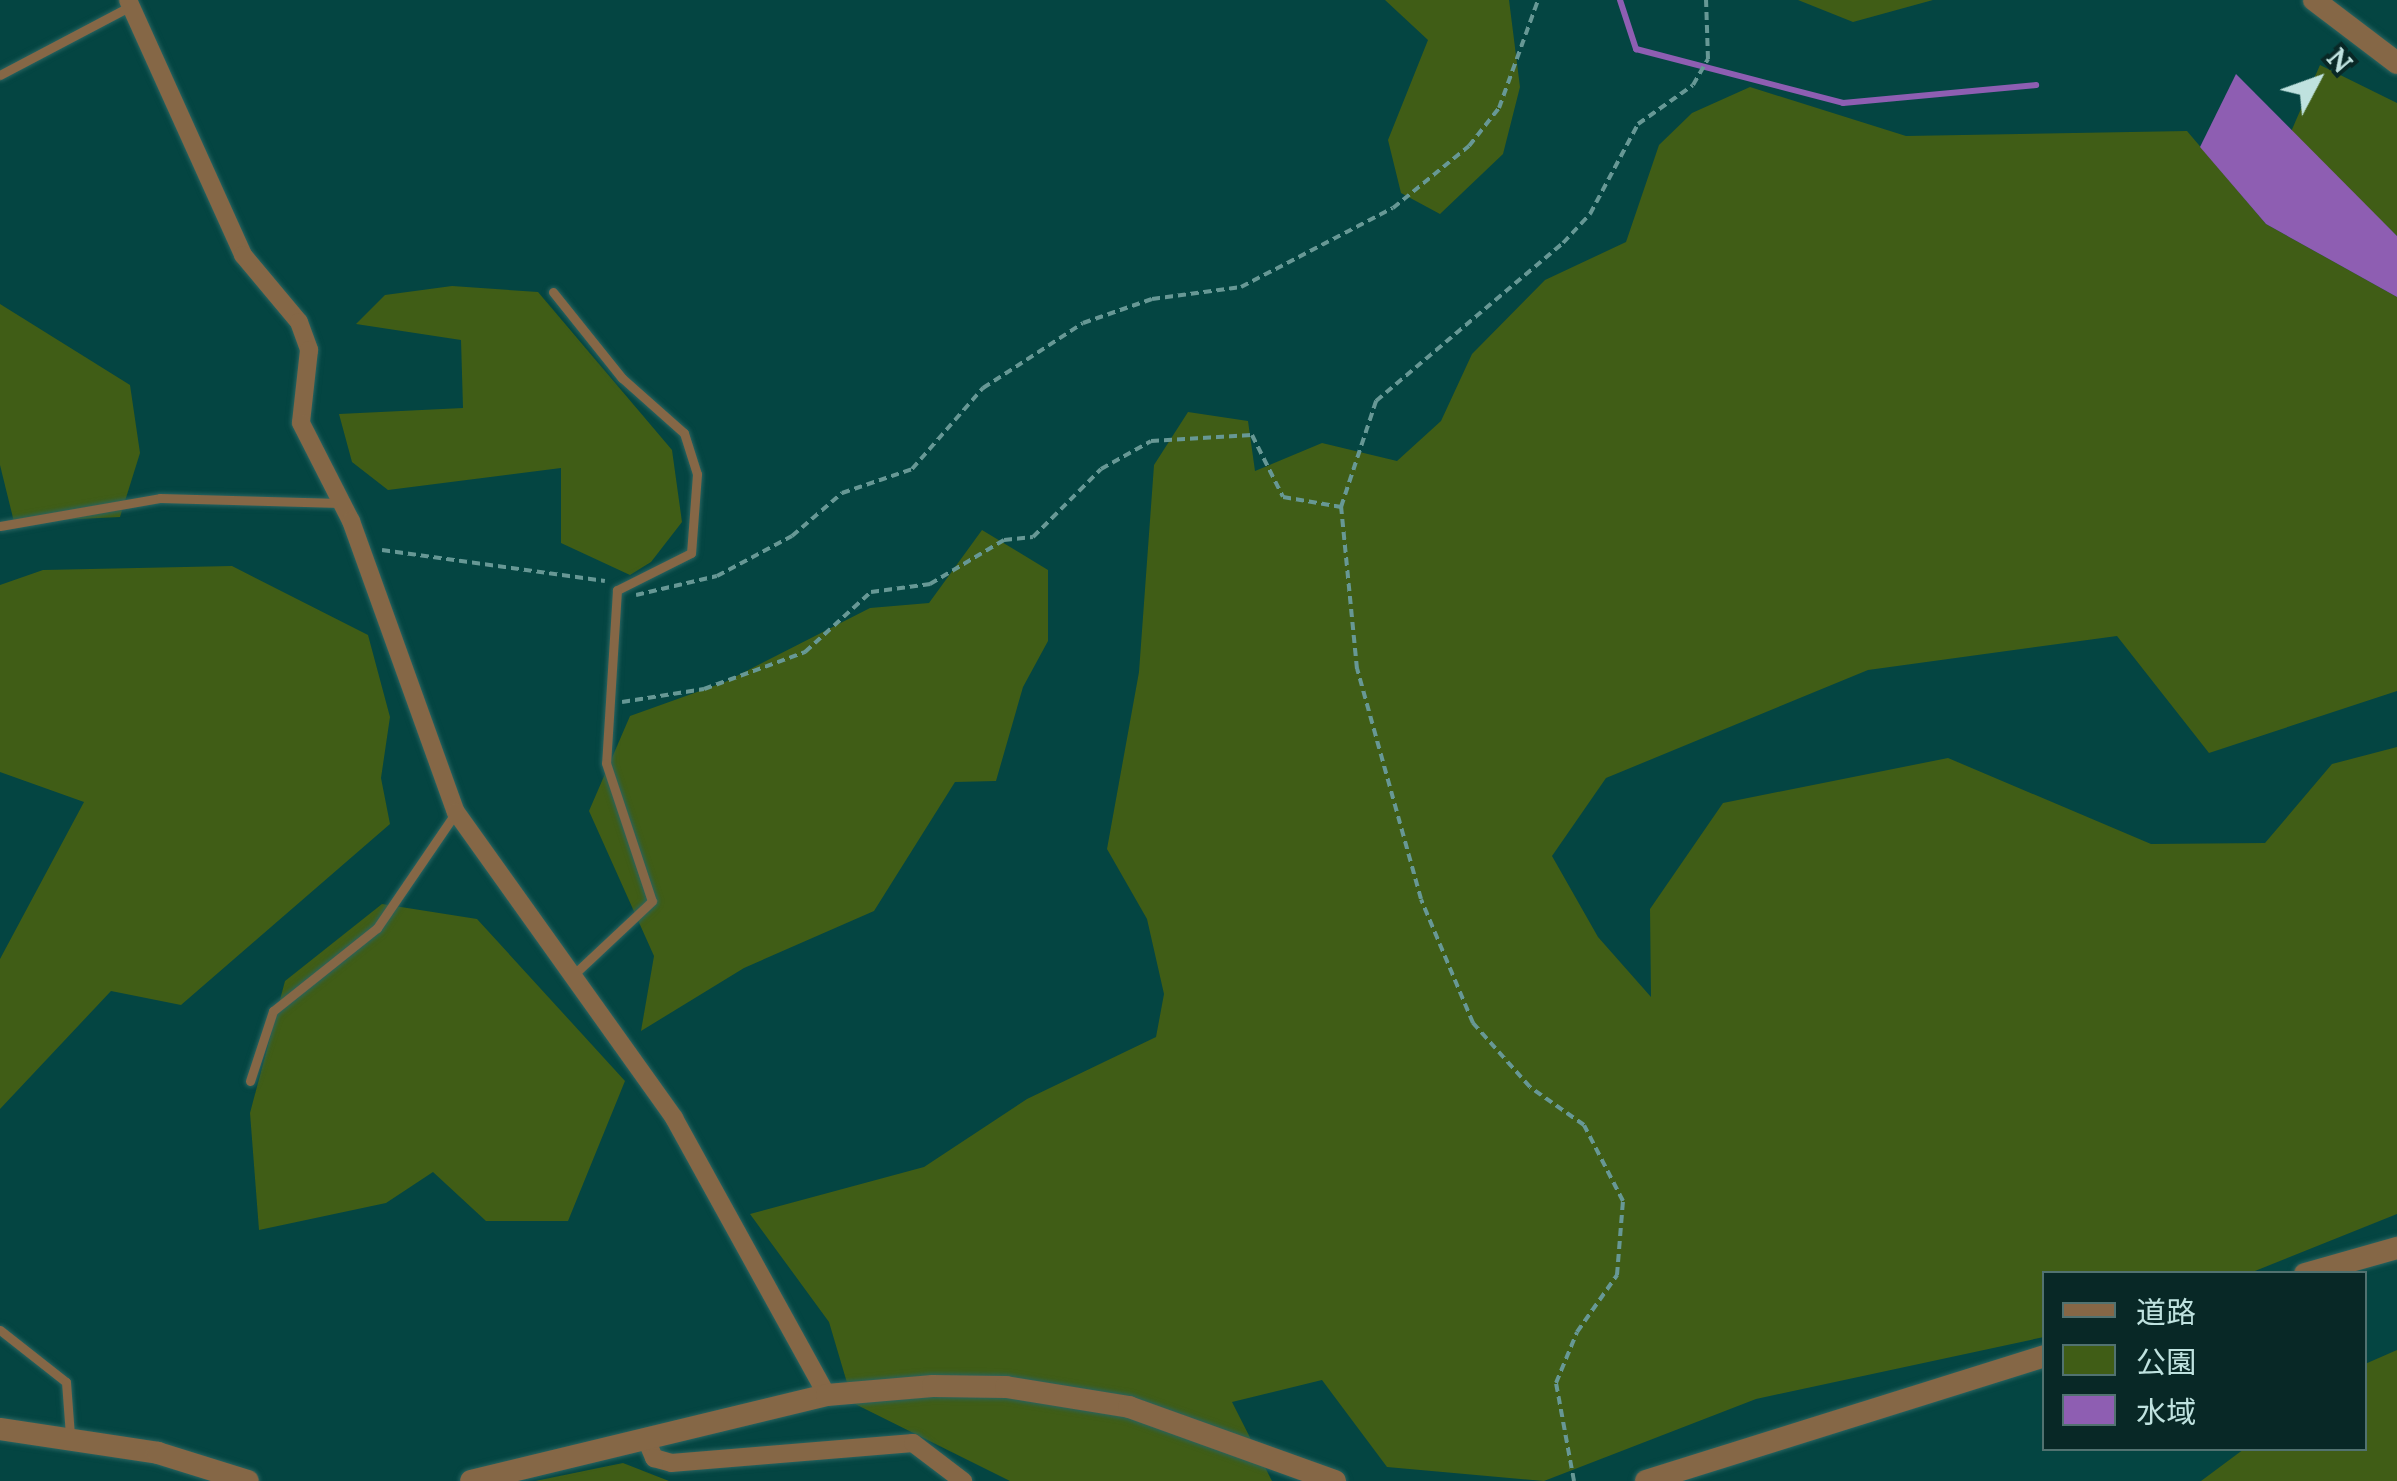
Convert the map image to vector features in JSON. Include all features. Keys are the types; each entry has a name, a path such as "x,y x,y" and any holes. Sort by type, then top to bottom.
{"street":[{"path":"2314,0 2397,63"},
{"path":"128,4 242,255 299,322 310,350 301,423 343,503 456,812 674,1118 827,1395"},
{"path":"2315,1271 2397,1248"},
{"path":"1646,1481 2042,1357"},
{"path":"471,1481 827,1395 933,1386 1068,1395 1194,1428 1335,1481"},
{"path":"0,1429 70,1435 244,1481"},
{"path":"646,1439 654,1458 671,1462 913,1443 963,1481"}],"lane":[{"path":"0,75 128,4"},
{"path":"553,292 695,450 692,553 617,590 616,702 606,763 652,901 572,976"},
{"path":"0,526 160,498 343,503"},
{"path":"250,1081 273,1012 378,928 456,812"},
{"path":"0,1330 66,1382 70,1435"}],"path":[{"path":"358,547 603,579 617,590 641,597 717,576 792,536 842,493 912,469 984,388 1083,323 1152,300 1240,287 1393,208 1470,146 1499,108 1538,0"},
{"path":"1574,1481 1556,1383 1576,1332 1617,1275 1623,1201 1584,1126 1530,1087 1472,1022 1421,898 1357,669 1342,508 1376,400 1563,242 1590,214 1638,124 1693,85 1708,59 1706,0"},
{"path":"616,702 704,689 805,652 871,592 930,584 1004,540 1033,537 1102,469 1151,441 1252,435 1283,498 1342,508"}],"green space":[{"path":"1385,0 1509,0 1520,87 1503,154 1440,214 1401,193 1388,140 1428,40"},
{"path":"1798,0 1933,0 1853,22"},
{"path":"2320,65 2397,103 2397,236 2290,134"},
{"path":"1750,87 1906,136 2187,131 2266,224 2397,297 2397,691 2209,753 2117,636 1868,670 1606,778 1552,856 1598,937 1651,997 1650,909 1723,803 1948,758 2151,844 2265,843 2332,764 2397,747 2397,1214 2255,1271 2042,1271 2042,1337 1756,1399 1544,1481 1387,1467 1322,1380 1232,1402 1272,1481 1010,1481 853,1403 829,1322 750,1214 924,1167 1027,1099 1156,1037 1164,994 1147,919 1107,849 1139,672 1154,465 1188,412 1248,421 1255,471 1322,443 1397,461 1441,421 1472,354 1545,280 1626,242 1659,145 1692,113"},
{"path":"452,286 538,292 672,450 682,522 651,562 630,575 561,543 561,468 388,490 352,462 339,414 463,408 461,340 356,324 385,295"},
{"path":"0,304 130,385 140,453 120,517 14,522 0,465"},
{"path":"982,530 1048,570 1048,641 1023,687 996,781 955,782 874,911 744,968 641,1031 654,956 589,811 630,716 725,682 870,608 929,603"},
{"path":"232,566 368,635 390,717 381,778 390,824 181,1005 111,991 0,1109 0,959 84,802 0,772 0,585 43,570"},
{"path":"382,904 477,919 625,1081 568,1221 486,1221 433,1172 386,1203 259,1230 250,1113 285,981"},
{"path":"2397,1350 2397,1481 2201,1481 2241,1451 2367,1451 2367,1363"},
{"path":"623,1463 669,1481 535,1481"}],"water":[{"path":"2236,74 2397,236 2397,297 2266,224 2200,147"}],"waterway":[{"path":"1620,0 1636,49 1843,103 2036,85"}]}
